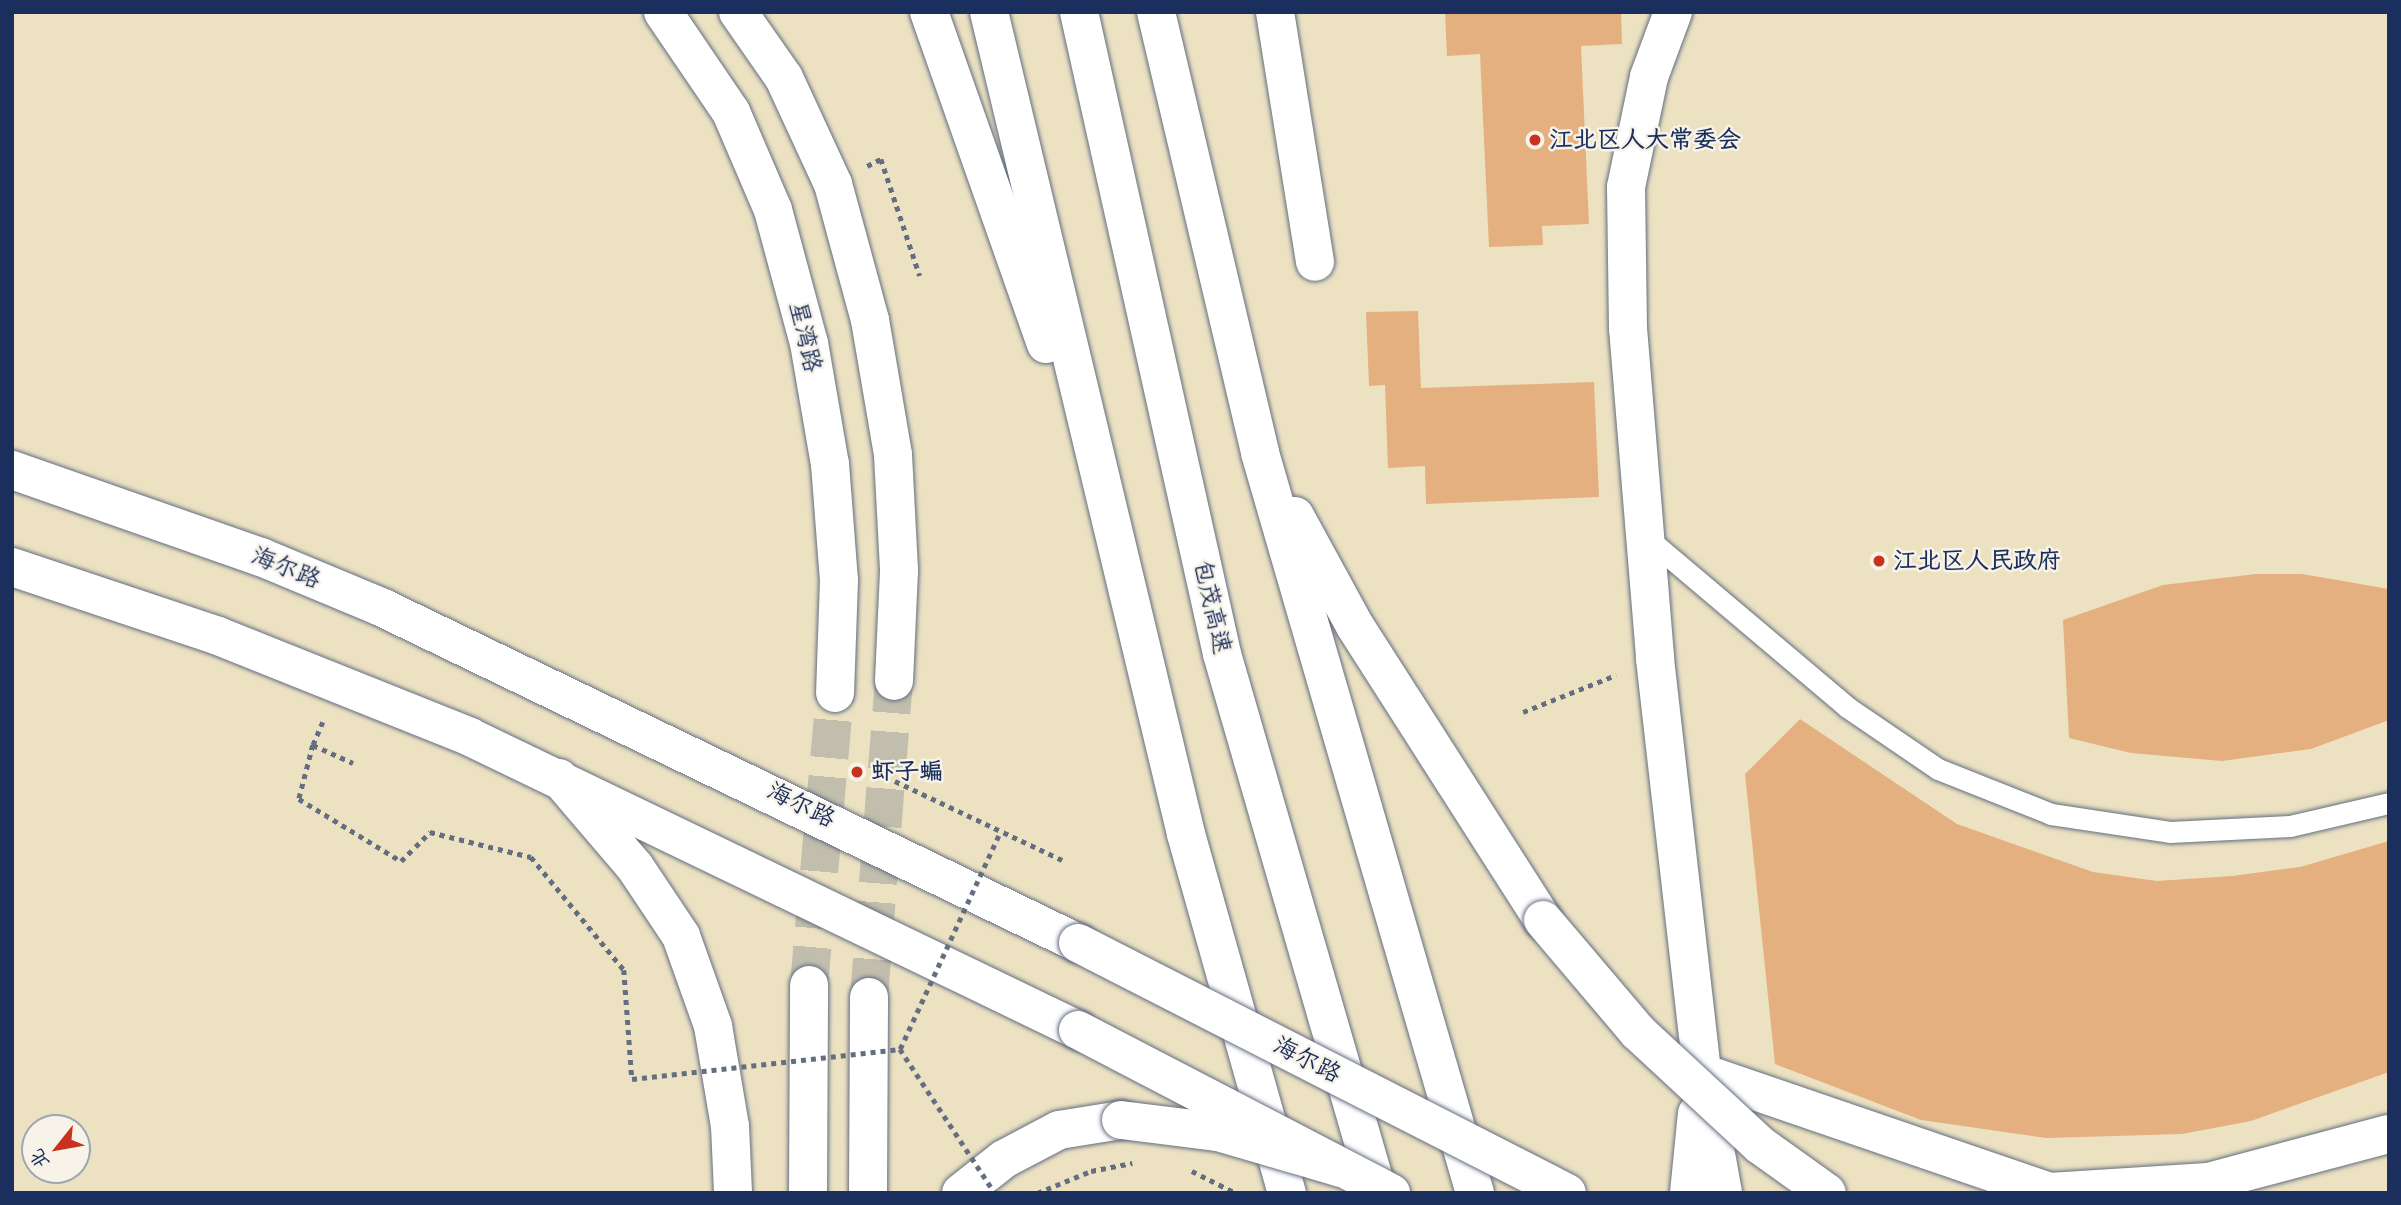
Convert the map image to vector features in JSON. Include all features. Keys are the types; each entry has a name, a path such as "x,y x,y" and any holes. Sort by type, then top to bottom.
{"main road":[{"name":"星湾路","path":"663,12 731,112 772,210 809,343 831,477 839,580 835,693"},
{"path":"738,12 785,78 832,184 870,320 893,455 899,571 894,681"},
{"path":"929,12 1116,542"},
{"path":"989,12 1186,834 1287,1193"},
{"name":"包茂高速","path":"1079,12 1222,654 1378,1193"},
{"path":"1156,12 1260,453 1475,1193"},
{"path":"1275,12 1315,262"},
{"path":"1673,12 1646,88 1626,187 1628,328 1655,659 1702,1073 1723,1193"},
{"path":"1260,453 1355,626 1543,920 1638,1032 1760,1144 1827,1193"},
{"name":"海尔路","path":"12,470 248,552 381,607 1078,943 1567,1193"},
{"path":"12,567 339,683 559,778 1079,1030 1391,1193"},
{"path":"559,778 635,867 681,936 713,1026 730,1126 733,1193"},
{"path":"1186,834 1221,1043 1260,1193"},
{"path":"807,1193 809,985"},
{"path":"868,1193 869,997"},
{"path":"1702,1073 2049,1192 2208,1182 2389,1134"},
{"path":"1689,1193 1702,1073"},
{"path":"961,1193 1004,1159 1059,1130 1121,1120 1217,1132 1341,1168"}],"lane":[{"path":"1646,537 1847,707 1938,769 2051,814 2170,832 2290,826 2389,803"}],"path":[{"path":"832,184 881,159 920,276"},
{"path":"1522,712 1655,659"},
{"path":"339,683 313,745 299,799 401,861 430,832 531,857 624,970 632,1079 900,1049"},
{"path":"313,745 353,763"},
{"path":"895,781 1000,833 1062,860"},
{"path":"900,1049 1000,833"},
{"path":"900,1049 995,1193"},
{"path":"1037,1193 1091,1171 1133,1163 1144,1164"},
{"path":"1178,1168 1236,1193"}],"building":[{"name":"江北区人大常委会","path":"1445,12 1621,12 1622,44 1581,46 1589,224 1542,226 1543,245 1489,247 1480,54 1447,56"},
{"path":"1418,311 1421,388 1594,382 1599,497 1426,504 1425,466 1388,468 1385,385 1369,386 1366,312"},
{"path":"2256,574 2302,574 2389,589 2389,720 2311,749 2222,761 2131,753 2069,738 2063,620 2163,585"},
{"path":"1800,719 1957,824 2093,872 2157,881 2232,876 2300,867 2389,841 2389,1072 2251,1121 2182,1134 2046,1138 1921,1120 1775,1064 1745,774"}],"tunnel":[{"path":"869,997 894,681"},
{"path":"809,985 835,693"}],"place":[{"name":"江北区人大常委会","path":"1535,140"},
{"name":"江北区人民政府","path":"1879,561"},
{"name":"虾子蝙","path":"857,772"}]}
